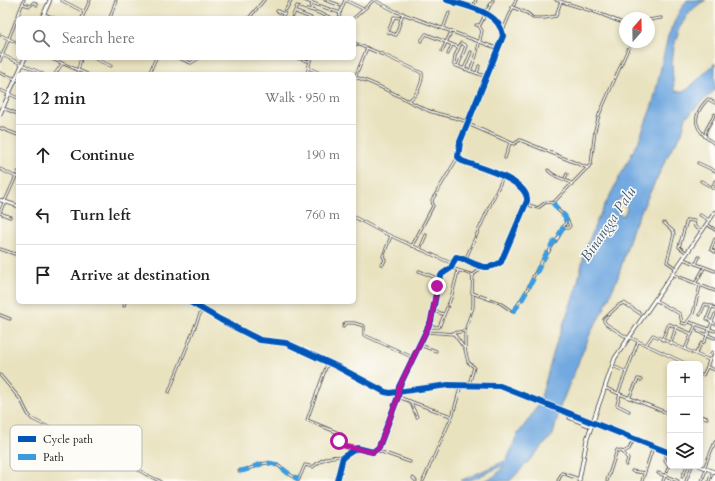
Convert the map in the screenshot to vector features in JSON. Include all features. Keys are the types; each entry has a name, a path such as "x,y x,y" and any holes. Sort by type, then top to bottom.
{"main road":[{"path":"44,14 50,0"},
{"path":"19,72 24,60"},
{"path":"0,114 2,106 16,81"},
{"path":"579,480 585,446 612,366 676,268 715,213"}],"street":[{"path":"19,16 24,0"},
{"path":"61,0 84,12"},
{"path":"83,16 90,0"},
{"path":"111,16 116,0"},
{"path":"251,16 264,0"},
{"path":"277,11 284,14 291,0"},
{"path":"304,0 340,13"},
{"path":"325,0 342,6"},
{"path":"339,16 345,0 363,10"},
{"path":"356,16 374,0 392,10 498,49"},
{"path":"412,246 433,205 432,200 458,157 458,148 503,36 502,30 497,21 482,12 447,0"},
{"path":"472,8 476,0"},
{"path":"479,26 494,0"},
{"path":"502,30 516,0"},
{"path":"556,0 598,13 619,22"},
{"path":"512,7 527,13 533,18 545,18 556,16 561,1"},
{"path":"23,4 29,6 34,2 37,5"},
{"path":"311,10 312,3"},
{"path":"293,16 298,6 326,16"},
{"path":"482,12 488,9"},
{"path":"295,12 306,16"},
{"path":"401,18 394,17 388,32 396,35 403,13"},
{"path":"443,29 449,13"},
{"path":"44,14 49,16"},
{"path":"655,19 662,18"},
{"path":"470,71 478,50 478,41 482,30 476,25"},
{"path":"0,61 15,26"},
{"path":"442,51 451,32"},
{"path":"421,41 426,34 458,47"},
{"path":"0,35 16,42"},
{"path":"458,66 466,46 460,43 454,64 458,66 464,68 470,71 487,77"},
{"path":"356,44 422,73 419,88 414,96 409,100"},
{"path":"448,54 452,45"},
{"path":"356,75 367,48"},
{"path":"553,203 588,168 592,161 595,130 599,115 628,48"},
{"path":"464,68 471,52"},
{"path":"0,54 38,72"},
{"path":"54,60 82,72"},
{"path":"78,70 80,60"},
{"path":"98,60 111,66"},
{"path":"150,72 155,60"},
{"path":"184,60 191,63 196,60"},
{"path":"306,60 310,61 308,72"},
{"path":"56,72 62,64"},
{"path":"476,73 479,66"},
{"path":"309,68 318,72"},
{"path":"0,73 16,79"},
{"path":"356,77 409,100 432,112 468,124 515,144 520,140 588,168"},
{"path":"0,90 16,97"},
{"path":"715,103 708,98 697,113 697,127 705,137 715,144"},
{"path":"2,106 16,113"},
{"path":"705,137 706,130 715,114"},
{"path":"0,128 16,134"},
{"path":"505,158 510,142"},
{"path":"376,450 388,426 404,375 429,326 434,310 441,275 451,268 456,257 480,266 494,267 502,261 526,204 527,196 515,182 462,161 458,157"},
{"path":"698,163 715,171"},
{"path":"0,170 16,177 4,201 0,213 10,217"},
{"path":"548,170 552,174 565,178 573,184"},
{"path":"565,178 567,174"},
{"path":"465,260 503,176"},
{"path":"701,181 715,190"},
{"path":"712,188 715,181"},
{"path":"0,200 16,205"},
{"path":"556,200 557,208"},
{"path":"526,204 538,208 546,202 553,203 570,226 568,228 562,228"},
{"path":"700,215 709,220"},
{"path":"356,218 412,246 453,264"},
{"path":"473,294 502,304 513,312 526,292 538,267 566,219"},
{"path":"687,253 679,247 687,220 694,221 695,227 702,231"},
{"path":"664,224 673,231 674,234 667,262 676,268"},
{"path":"706,224 715,230"},
{"path":"420,249 426,235"},
{"path":"381,264 383,264 385,260 383,256 391,236"},
{"path":"715,239 711,249 715,252"},
{"path":"0,249 16,255"},
{"path":"696,264 699,257"},
{"path":"683,259 715,271"},
{"path":"469,385 474,367 468,362 465,348 465,332 473,307 473,294 470,290 473,275 478,271 480,266"},
{"path":"451,268 473,275"},
{"path":"695,284 704,268"},
{"path":"429,326 438,328 451,298 458,271"},
{"path":"419,272 439,279"},
{"path":"672,274 715,291"},
{"path":"689,322 700,286"},
{"path":"655,300 680,314 682,323 686,324 689,322 715,331"},
{"path":"644,316 624,303 619,305 604,319 604,321 606,324 629,338 681,361"},
{"path":"194,304 260,340 283,341 328,362 385,392 461,384 500,386 667,451"},
{"path":"700,315 704,304 715,308"},
{"path":"712,306 707,319 715,324"},
{"path":"169,392 202,309"},
{"path":"434,310 443,314"},
{"path":"696,354 707,335 715,314"},
{"path":"0,315 10,319"},
{"path":"343,327 345,323 351,322 364,326 364,335 414,358"},
{"path":"686,349 696,324"},
{"path":"662,340 668,325 692,334"},
{"path":"671,343 676,327"},
{"path":"694,330 715,338"},
{"path":"426,332 465,332"},
{"path":"453,333 465,348"},
{"path":"646,345 652,335 709,360"},
{"path":"629,411 617,405 626,372 638,342"},
{"path":"420,345 436,351"},
{"path":"703,375 712,352"},
{"path":"328,362 307,420 341,434 339,442 342,444 373,452 376,450 410,462"},
{"path":"612,366 626,372"},
{"path":"707,367 715,370"},
{"path":"0,375 22,400 28,414 32,419 44,425"},
{"path":"629,398 638,379 641,380"},
{"path":"423,481 456,405 461,384"},
{"path":"604,388 667,411"},
{"path":"398,397 451,416"},
{"path":"410,401 417,417"},
{"path":"703,417 707,418"},
{"path":"569,418 591,427"},
{"path":"623,452 629,449 634,439"},
{"path":"702,481 715,442"},
{"path":"642,481 653,447"},
{"path":"240,471 267,463 281,467 289,475 298,480 305,466 313,467 319,460 333,456 343,457 357,448"},
{"path":"607,481 617,450 623,452 628,459 626,464"},
{"path":"337,481 343,457"},
{"path":"703,467 714,472 709,481"},
{"path":"663,481 668,469"},
{"path":"682,477 685,469"},
{"path":"686,481 691,469"},
{"path":"142,470 160,481"},
{"path":"632,471 644,473"},
{"path":"558,481 562,473 579,480"},
{"path":"658,473 678,480"},
{"path":"413,478 416,481"}],"water":[{"name":"Binangga Palu","path":"687,0 706,0 695,7 680,27 673,52 672,66 675,91 682,92 688,89 715,63 715,90 686,117 682,133 669,153 633,228 618,277 605,307 591,332 560,407 553,435 510,481 483,481 495,476 504,465 469,481 460,481 507,460 517,435 540,401 556,344 576,290 585,251 597,220 639,140 653,103 668,36 679,12","holes":["620,198 625,200 627,209 623,216 616,211 616,203"]}],"marked path":[{"path":"512,312 521,301 544,257 565,224 565,216 553,203"},
{"path":"239,471 268,463 280,467 290,475 299,479"}],"cycle path":[{"path":"337,481 343,457 357,448 373,452 379,447 398,397 399,387 431,321 439,279 442,274 451,268 456,257 484,267 489,267 501,262 527,201 525,193 512,181 501,175 462,161 458,157 460,142 503,36 501,28 489,15 473,8 447,0"},
{"path":"193,304 260,340 286,343 338,367 385,392 390,393 448,385 500,386 667,452"}],"route":[{"path":"339,441 344,446 360,448 372,452 378,449 398,397 399,387 431,321 437,286"}]}
